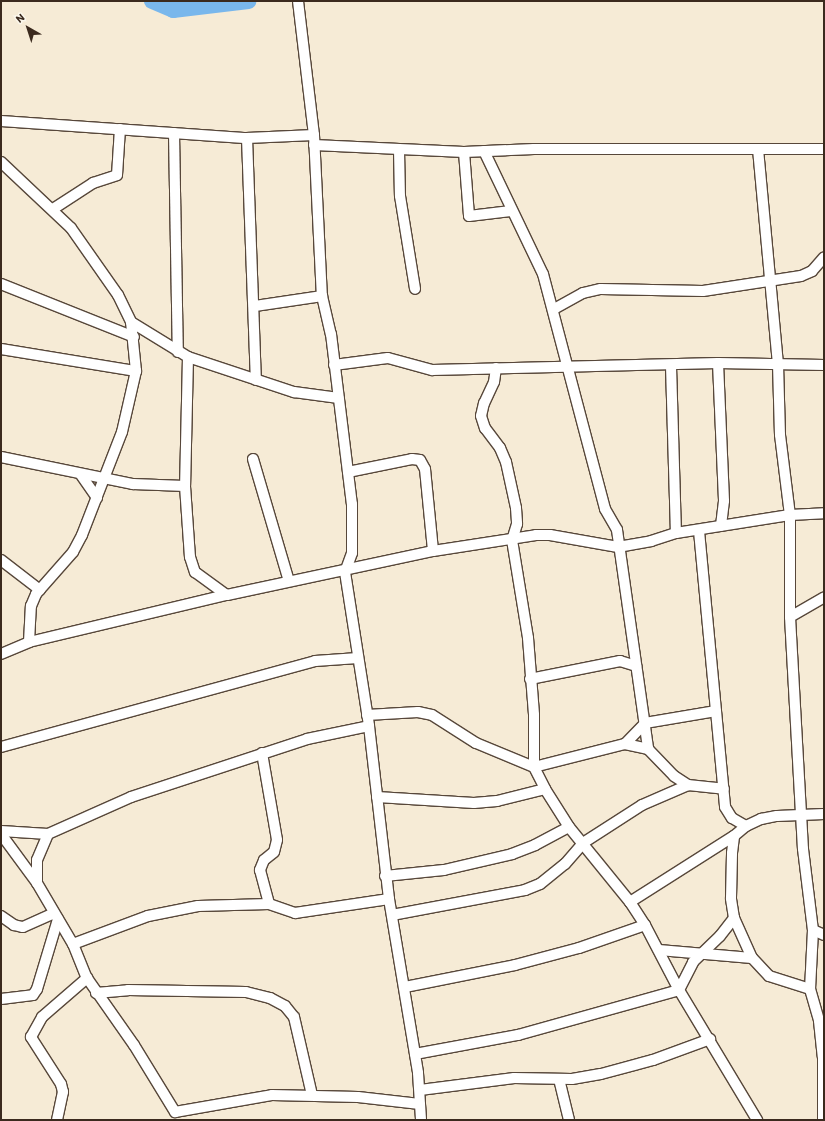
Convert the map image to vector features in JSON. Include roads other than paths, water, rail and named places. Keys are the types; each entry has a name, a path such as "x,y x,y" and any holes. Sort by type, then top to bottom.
{"street":[{"path":"298,1 314,140 322,296 331,334 352,504 352,552 345,572 369,726 389,900 405,987 420,1090 421,1120"},
{"path":"1,121 247,138 314,140 399,150 464,152 824,149"},
{"path":"53,210 93,183 117,175 120,129"},
{"path":"174,133 178,352"},
{"path":"247,138 248,215 254,306 256,380"},
{"path":"758,149 778,364 780,435 790,515 790,617 801,814 806,880 813,930 810,990 819,1020 823,1057 823,1120"},
{"path":"399,150 400,196 415,289"},
{"path":"484,151 511,211 543,274 554,309 566,366 593,455 606,509 617,530 618,547 648,749"},
{"path":"464,152 469,216 472,218 511,211"},
{"path":"1,162 71,228 118,295 131,322 134,337 136,371 122,432 105,479 73,552 40,590 30,612 29,642"},
{"path":"554,309 583,293 601,289 703,291 771,282 801,276 812,270 824,257"},
{"path":"1,284 134,337"},
{"path":"254,306 322,296"},
{"path":"131,322 188,357 294,392 339,398"},
{"path":"1,349 136,371"},
{"path":"188,357 185,486 192,566 202,579 227,595"},
{"path":"334,365 388,358 432,370 566,366 671,366 718,363 824,365"},
{"path":"718,363 724,501 721,526"},
{"path":"671,366 676,533"},
{"path":"496,368 494,382 484,403 481,416 485,428 500,448 506,462 516,508 517,524 512,540 526,621 534,715 534,767 545,789 568,827 583,843 630,902 646,925 679,990 710,1039 740,1096 757,1120"},
{"path":"1,458 81,475 148,486 185,486"},
{"path":"348,472 412,459 420,460 425,469 433,551"},
{"path":"253,460 289,581"},
{"path":"81,475 97,498"},
{"path":"1,654 29,642 289,581 345,572 433,551 550,535 573,541 618,547 650,541 676,533 699,531 790,515 824,514"},
{"path":"699,531 724,789 728,813 746,826"},
{"path":"1,560 40,590"},
{"path":"790,617 824,597"},
{"path":"1,747 315,661 358,658"},
{"path":"530,679 620,662 636,666"},
{"path":"625,744 645,723 716,711"},
{"path":"367,715 418,712 432,714 476,743 534,767 625,744 648,749 674,776 688,785 724,789"},
{"path":"1,831 48,834 131,797 307,739 369,726"},
{"path":"262,753 277,840 274,852 264,860 260,870 269,904"},
{"path":"392,915 525,890 551,878 583,843 642,805 688,785"},
{"path":"377,797 474,803 497,801 545,789"},
{"path":"630,902 734,836 746,826 777,816 824,814"},
{"path":"386,876 444,870 512,854 535,845 568,827"},
{"path":"1,834 37,883 73,944 87,978 96,993 134,1045 176,1116 272,1095 358,1096 420,1104"},
{"path":"37,883 37,860 48,834"},
{"path":"734,836 730,874 734,918 752,958 770,976 810,990"},
{"path":"73,944 148,916 226,903 269,904 295,913 389,900"},
{"path":"1,916 14,925 23,927 56,916"},
{"path":"1,999 33,995 38,990 56,916"},
{"path":"679,990 688,969 734,918"},
{"path":"405,987 515,965 579,948 646,925"},
{"path":"813,930 824,936"},
{"path":"659,950 752,958"},
{"path":"57,1120 63,1092 61,1084 31,1038 42,1017 87,978"},
{"path":"96,993 128,990 246,992 270,998 285,1006 294,1017 312,1095"},
{"path":"415,1054 518,1035 679,990"},
{"path":"420,1090 514,1078 559,1079 601,1074 653,1060 710,1039"},
{"path":"559,1079 569,1120"}],"waterway":[{"path":"152,1 173,10 248,1"}]}
